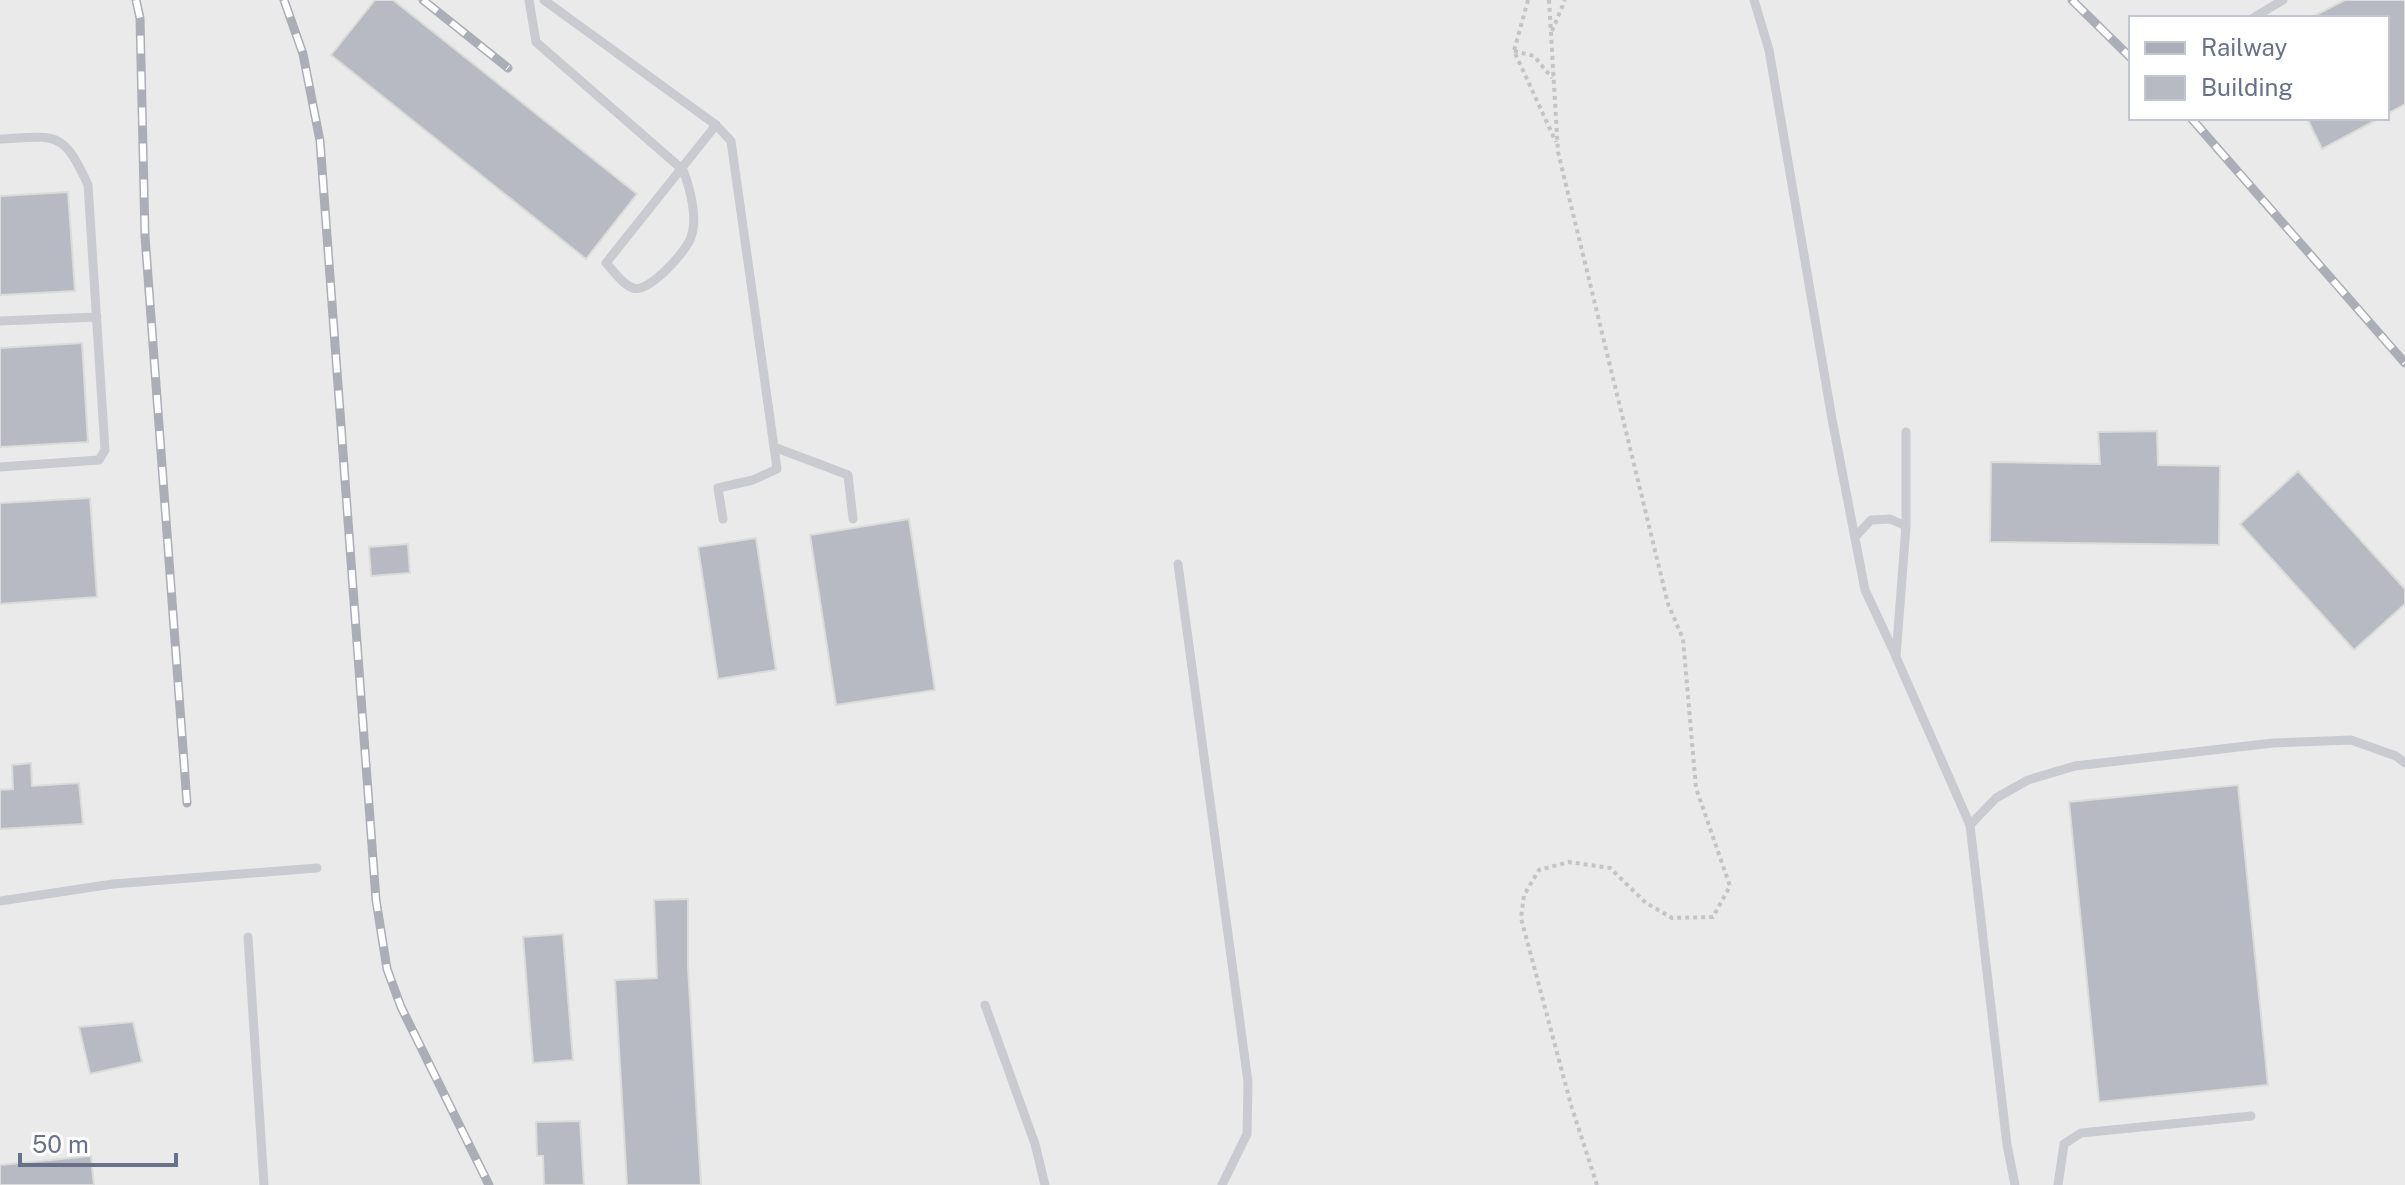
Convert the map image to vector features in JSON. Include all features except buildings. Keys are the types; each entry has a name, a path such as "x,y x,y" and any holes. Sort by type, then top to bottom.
{"lane":[{"path":"529,0 536,42 683,170 692,214 691,240 655,281 641,289 631,288 606,263 683,170 716,125"},
{"path":"544,0 716,125 731,141 777,469 753,480 718,488 723,519"},
{"path":"1754,0 1769,50 1865,590 1970,825 2007,1145 2015,1185"},
{"path":"2256,16 2283,0"},
{"path":"0,139 47,137 72,149 88,185 105,450 99,460 0,467"},
{"path":"0,321 97,317"},
{"path":"1896,657 1906,526 1906,432"},
{"path":"774,447 848,475 853,519"},
{"path":"1855,537 1871,520 1890,519 1906,526"},
{"path":"1178,564 1248,1082 1247,1134 1222,1185"},
{"path":"1970,825 1996,798 2028,780 2075,766 2273,743 2351,740 2396,756 2405,763"},
{"path":"0,901 113,884 317,868"},
{"path":"248,937 264,1185"},
{"path":"985,1005 1035,1144 1045,1185"},
{"path":"2058,1185 2064,1144 2081,1133 2251,1116"}],"path":[{"path":"1528,0 1514,51 1557,145"},
{"path":"1549,0 1557,145 1668,604 1683,639 1696,788 1730,886 1713,917 1672,918 1646,903 1610,868 1569,862 1539,870 1524,895 1521,918 1563,1076 1597,1185"},
{"path":"1551,34 1565,0"},
{"path":"1514,51 1534,56 1553,79"}],"shaded area":[{"path":"0,0 2405,0 2405,1185 0,1185"}],"railway":[{"path":"136,0 140,18 145,236 187,803"},
{"path":"284,0 303,54 320,141 376,900 387,969 401,1007 489,1185"},
{"path":"423,0 508,68"},
{"path":"2072,0 2129,56"},
{"path":"2193,120 2405,363"}]}
